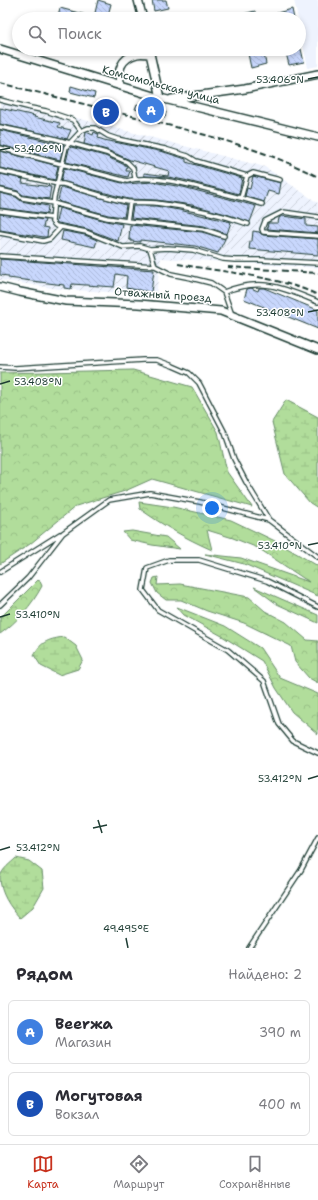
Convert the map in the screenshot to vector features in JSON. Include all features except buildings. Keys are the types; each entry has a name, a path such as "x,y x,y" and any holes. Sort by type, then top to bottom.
{"street":[{"path":"138,0 141,12"},
{"name":"Комсомольская улица","path":"0,49 12,53"},
{"name":"Комсомольская улица","path":"23,56 164,98 318,137"},
{"path":"121,86 118,78 120,66 132,56"},
{"path":"151,56 164,98 245,89 318,74"},
{"name":"Отважный проезд","path":"0,287 66,301 221,310 318,350"}],"lane":[{"path":"0,100 46,111 73,120 81,131"},
{"path":"0,126 52,138 106,153 128,162 133,168 135,178"},
{"path":"280,180 254,173 247,176 196,160 188,156 112,137 94,128 88,128 81,131 66,147 53,203 52,222 56,226 86,232 123,247 140,246 150,249 168,248 192,250 223,259 235,260 318,263"},
{"path":"0,148 63,163 127,181 135,178 168,181 262,204"},
{"path":"0,171 63,184 130,202 153,202 201,209 248,224"},
{"path":"241,198 247,176"},
{"path":"0,190 17,194 22,198 53,203 107,218 203,229 224,236"},
{"path":"127,220 130,202"},
{"path":"0,211 52,218"},
{"path":"318,217 283,212 265,221 262,229 264,232 318,236"},
{"path":"0,233 43,241 50,239 61,227"},
{"path":"150,249 155,266"},
{"path":"0,256 155,266 170,274 192,278 211,284 224,292 232,315"},
{"path":"224,292 235,288 258,284 272,285 318,302"},
{"path":"0,367 15,368 157,360 189,373 199,383 225,433 234,459 269,520 318,557"},
{"path":"0,572 63,533 108,500 150,493 200,502 269,520"},
{"path":"0,605 28,578 63,533"},
{"path":"318,607 267,581 199,560 169,560 147,568 143,590 158,610 228,650 264,681 279,724 294,741 318,753"},
{"path":"249,948 301,870 318,838"}],"shaded area":[{"path":"294,0 318,0 318,66 308,68 305,56 306,12 297,12"},
{"path":"0,98 265,167 318,203 318,268 161,258 156,295 59,289 0,280"}],"green space":[{"path":"133,370 192,387 218,432 227,472 252,507 152,479 125,491 76,506 30,544 0,564 0,373"},
{"path":"286,400 318,417 318,508 310,503 285,474 272,422"},
{"path":"139,502 173,507 231,520 275,541 318,566 318,596 244,564 205,554 241,558 309,582 258,548 207,530 212,550 175,531 149,515 140,509"},
{"path":"132,531 166,537 180,549 130,540 123,532"},
{"path":"158,577 157,585 180,584 249,597 265,611 286,622 307,640 318,641 318,683 309,678 295,662 291,646 244,623 207,611 181,600 166,600 157,593 152,583 154,578"},
{"path":"39,579 42,586 34,600 18,619 0,634 0,618"},
{"path":"254,587 318,615 318,623 277,604"},
{"path":"177,607 225,626 260,648 280,678 318,694 318,734 292,712 276,688 262,661 222,636 184,615"},
{"path":"64,637 76,646 83,660 78,669 59,675 41,666 34,655 46,642"},
{"path":"16,858 29,861 42,871 44,888 33,907 20,918 6,899 0,883 1,874"}],"railway":[{"path":"0,83 213,137 277,158 318,177"},
{"path":"178,264 250,275 285,283 318,295"},
{"path":"228,267 318,273"}],"place":[{"name":"Beerжа","path":"151,110"},
{"name":"Могутовая","path":"106,112"}]}
